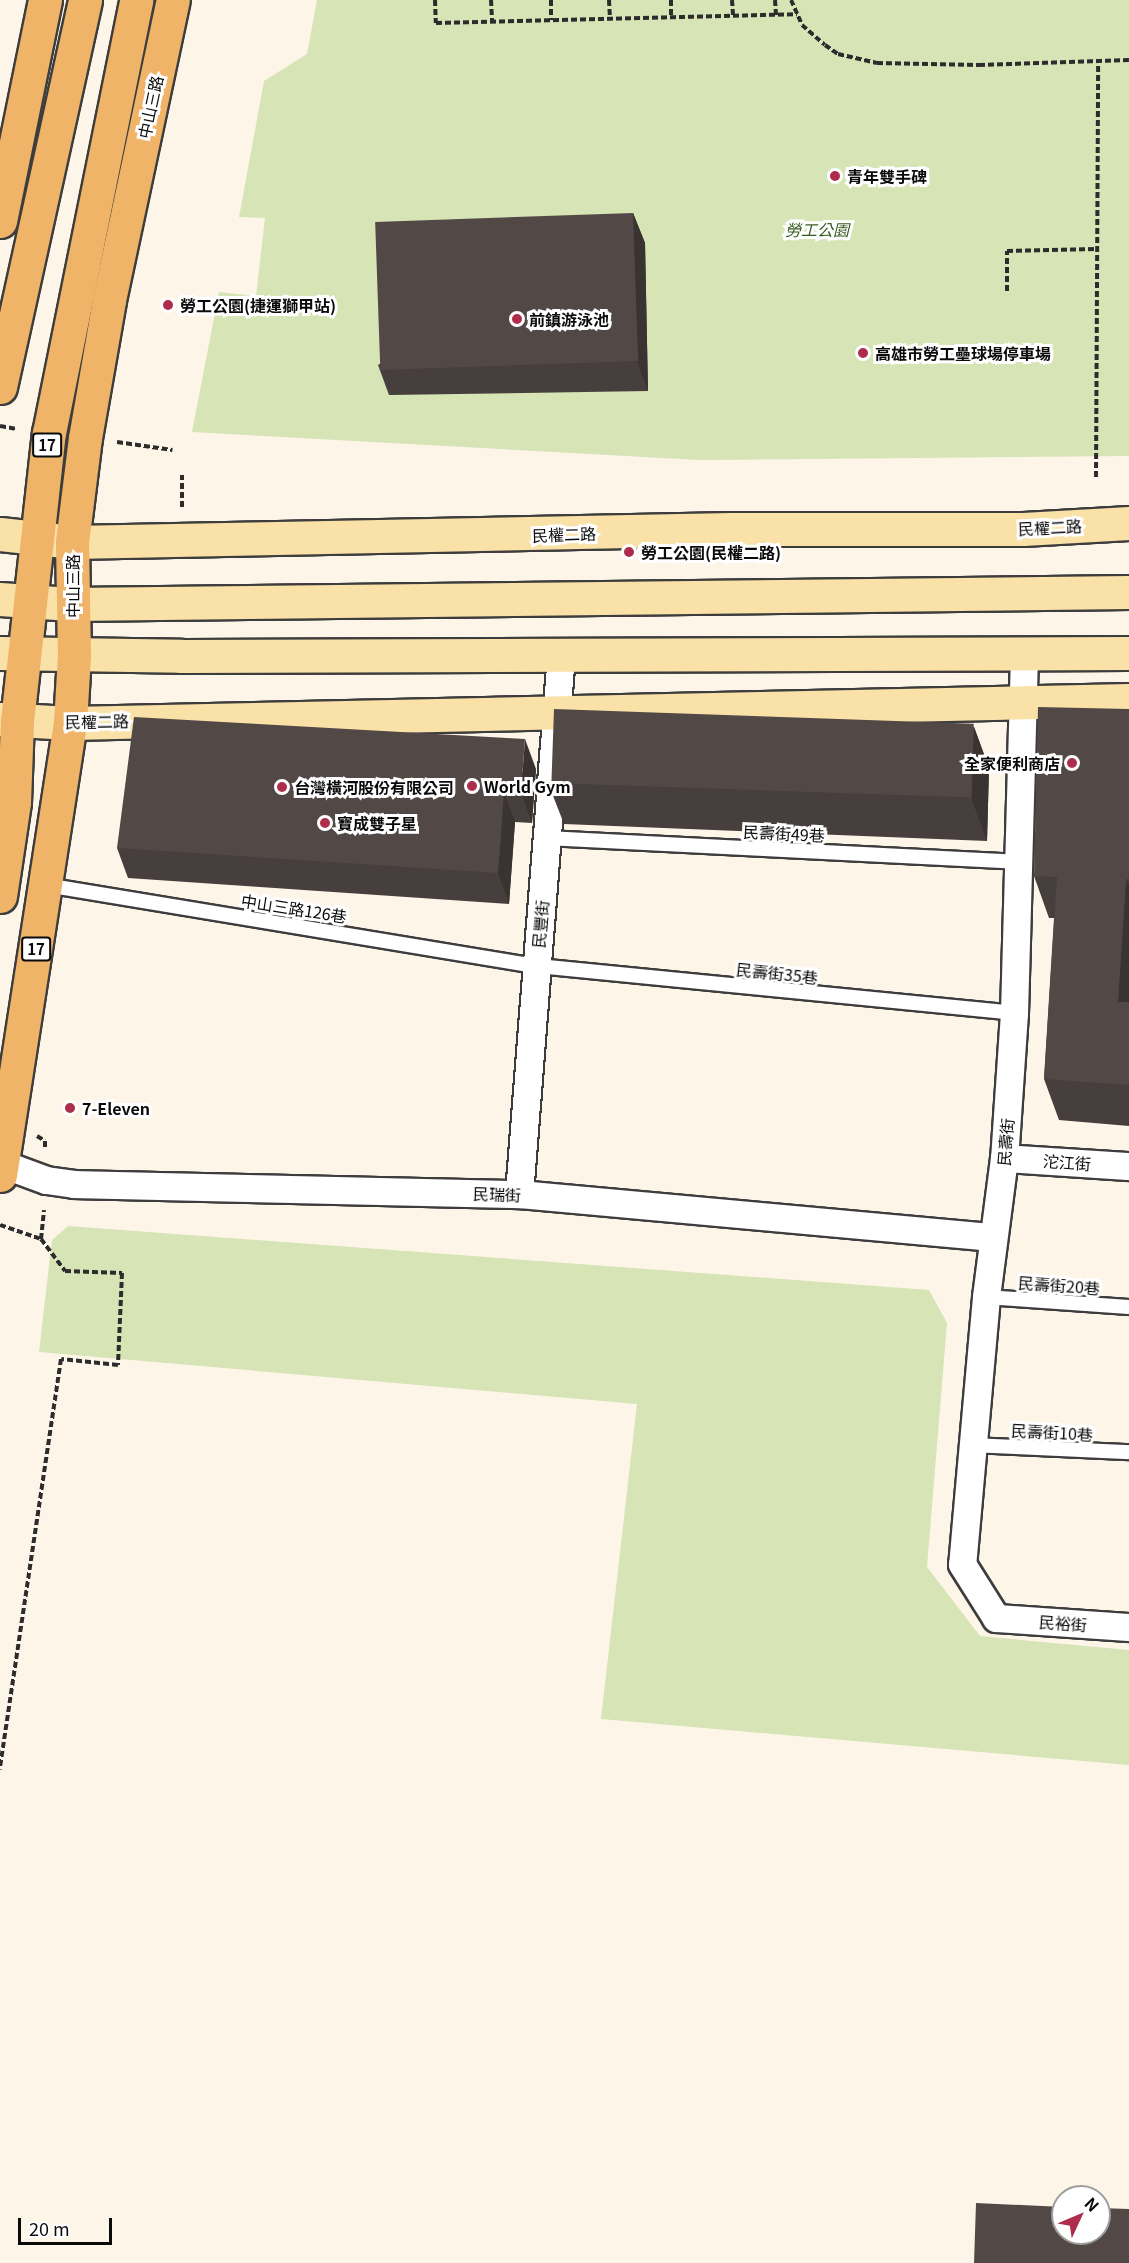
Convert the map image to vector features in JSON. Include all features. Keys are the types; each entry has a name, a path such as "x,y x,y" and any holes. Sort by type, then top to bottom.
{"main road":[{"path":"0,221 45,0"},
{"path":"0,387 85,0"},
{"name":"17","path":"0,896 14,802 8,720 15,601 35,537 49,433 136,0"},
{"name":"中山三路","path":"1,1167 70,723 74,656 70,604 72,542 109,300 173,0"}],"street":[{"name":"民權二路","path":"0,534 72,542 731,529 1023,529 1129,523"},
{"path":"15,601 70,604 1129,592"},
{"path":"12,654 74,656 1024,655 1129,652"},
{"name":"民豐街","path":"519,1194 561,654"},
{"name":"民壽街","path":"996,1618 962,1564 986,1297 1004,1158 1014,1013 1024,655"},
{"name":"民權二路","path":"8,720 70,723 1129,700"},
{"name":"沱江街","path":"1004,1158 1129,1166"},
{"name":"民瑞街","path":"1,1167 46,1180 74,1184 519,1194 993,1237"},
{"name":"民裕街","path":"996,1618 1129,1627"}],"lane":[{"name":"民壽街49巷","path":"548,838 1019,862"},
{"name":"中山三路126巷","path":"46,885 537,966"},
{"name":"民壽街35巷","path":"537,966 1014,1013"},
{"name":"民壽街20巷","path":"986,1297 1129,1307"},
{"name":"民壽街10巷","path":"972,1444 1129,1452"}],"path":[{"path":"435,0 436,23 797,14"},
{"path":"491,0 492,22"},
{"path":"551,0 551,21"},
{"path":"609,0 610,20"},
{"path":"671,0 671,18"},
{"path":"732,0 733,16"},
{"path":"775,0 776,15"},
{"path":"791,0 802,25 825,45 838,54 877,63 979,65 1129,60"},
{"path":"1096,477 1098,61"},
{"path":"1006,291 1007,251 1096,249"},
{"path":"0,1225 41,1239 65,1271 122,1273 118,1365 61,1359 0,1769"}],"green space":[{"name":"勞工公園","path":"317,0 1129,0 1129,456 699,460 192,432 219,292 256,296 265,218 239,217 264,81 307,54"},
{"path":"68,1226 929,1290 947,1323 927,1567 980,1636 1129,1650 1129,1765 601,1719 637,1404 39,1352 52,1240"}],"building":[{"name":"前鎮游泳池","path":"633,213 638,361 380,370 375,222"},
{"path":"1038,707 1129,709 1129,879 1126,879 1118,1002 1129,1002 1129,1085 1044,1079 1057,877 1034,876"},
{"path":"554,709 974,724 971,798 551,783"},
{"name":"寶成雙子星","path":"134,717 525,739 521,792 504,792 498,873 117,848"},
{"path":"976,2203 1051,2206 1051,2245 1111,2245 1111,2208 1129,2209 1129,2263 974,2263"}],"place":[{"name":"青年雙手碑","path":"835,176"},
{"name":"勞工公園(捷運獅甲站)","path":"168,305"},
{"name":"前鎮游泳池","path":"517,319"},
{"name":"高雄市勞工壘球場停車場","path":"863,353"},
{"name":"勞工公園(民權二路)","path":"629,552"},
{"name":"全家便利商店","path":"1072,763"},
{"name":"World Gym","path":"472,786"},
{"name":"台灣橫河股份有限公司","path":"282,787"},
{"name":"寶成雙子星","path":"325,823"},
{"name":"7-Eleven","path":"70,1108"}]}
